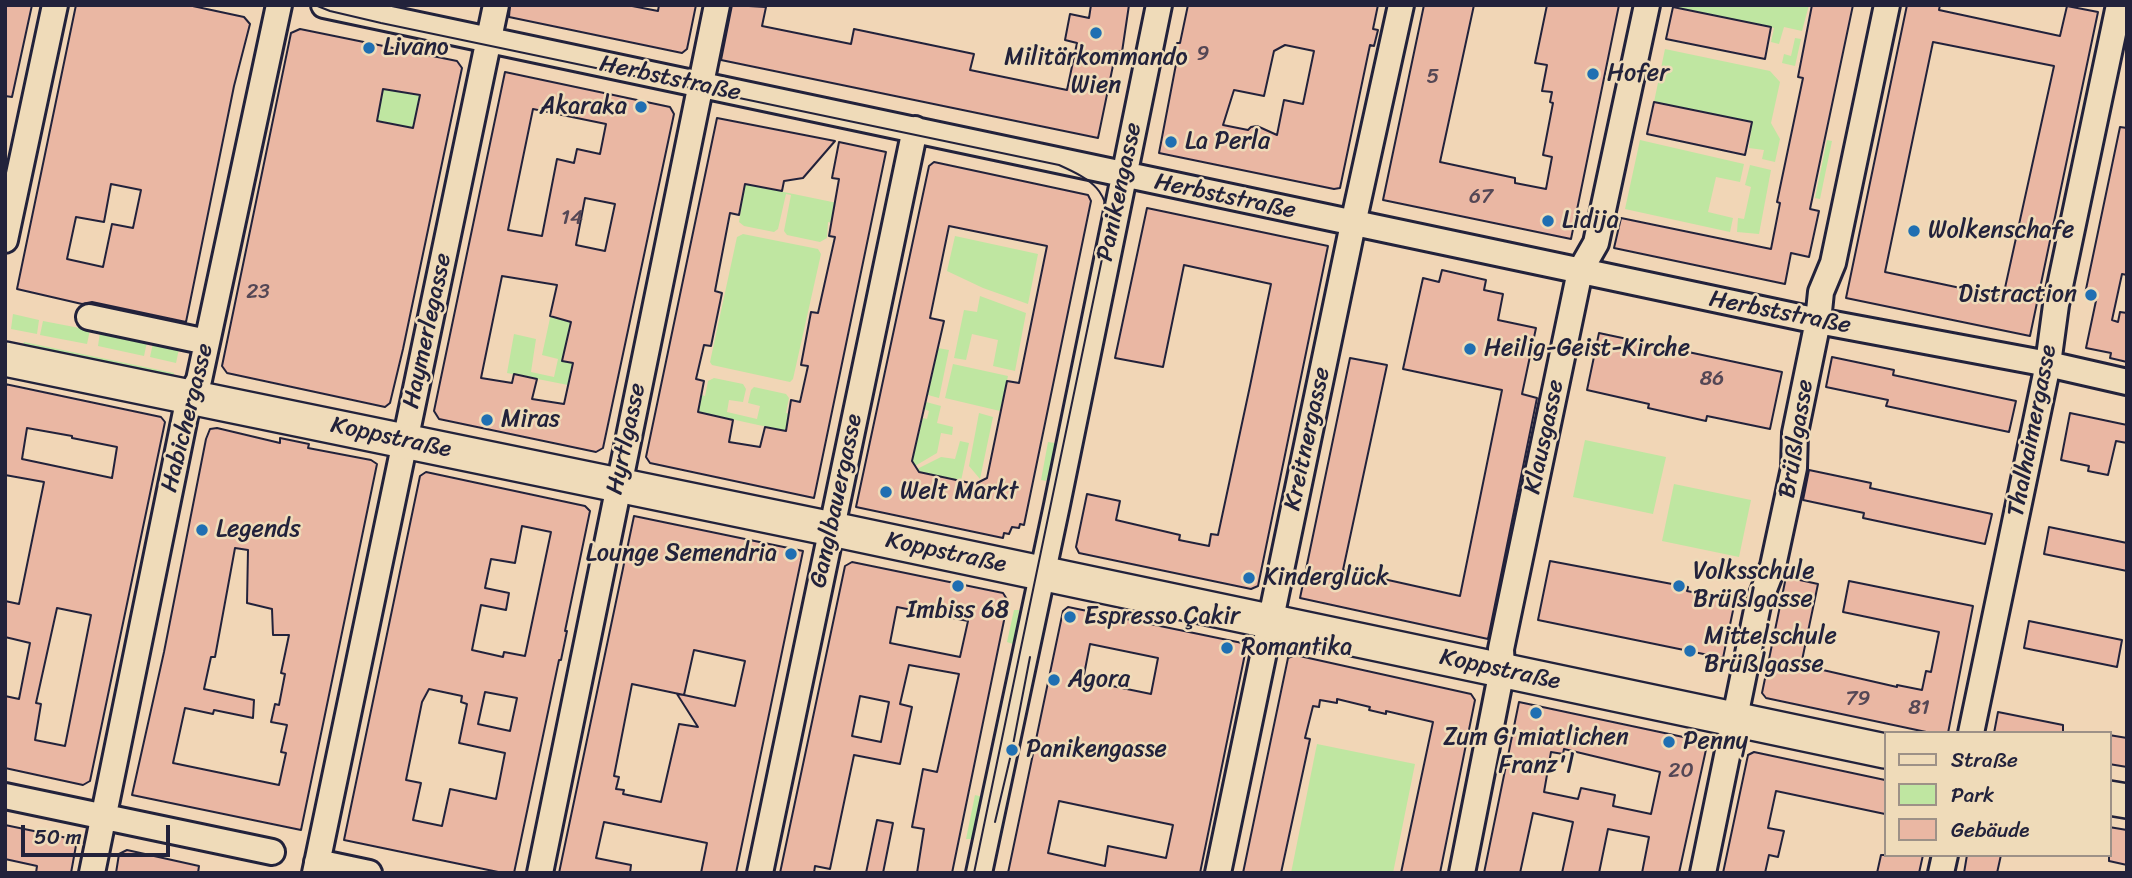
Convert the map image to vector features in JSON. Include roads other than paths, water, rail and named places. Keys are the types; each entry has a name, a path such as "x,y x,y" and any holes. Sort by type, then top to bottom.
{"main road":[{"name":"Koppstraße","path":"5,359 832,529 1884,751"}],"street":[{"path":"5,240 55,5"},
{"name":"Habichergasse","path":"92,873 189,397 199,380 208,342 279,5"},
{"name":"Herbststraße","path":"324,5 1818,321 2048,363 2127,382"},
{"name":"Haymerlegasse","path":"316,867 496,5"},
{"name":"Hyrtlgasse","path":"540,873 717,5"},
{"name":"Panikengasse","path":"979,873 1159,5"},
{"name":"Kreitnergasse","path":"1218,873 1401,5"},
{"name":"Klausgasse","path":"1462,873 1502,670 1501,649 1580,271 1595,243 1647,5"},
{"name":"Brüßlgasse","path":"1703,873 1758,605 1773,566 1794,468 1795,433 1818,321 1821,292 1833,263 1888,5"},
{"name":"Thalhaimergasse","path":"1971,731 2119,5"},
{"name":"Ganglbauergasse","path":"760,873 915,130"},
{"path":"89,317 208,342"},
{"path":"5,796 272,852"},
{"path":"316,867 369,873"}],"tram line":[{"path":"315,5 381,23 1059,165 1097,188 1106,205 1108,230 974,873"},
{"path":"995,822 1030,657"}],"place":[{"name":"Militärkommando Wien","path":"1096,33"},
{"name":"Livano","path":"369,48"},
{"name":"Hofer","path":"1593,74"},
{"name":"Akaraka","path":"641,107"},
{"name":"La Perla","path":"1171,142"},
{"name":"Lidija","path":"1548,221"},
{"name":"Wolkenschafe","path":"1914,231"},
{"name":"Distraction","path":"2091,295"},
{"name":"Heilig-Geist-Kirche","path":"1470,349"},
{"name":"Miras","path":"487,420"},
{"name":"Welt Markt","path":"886,492"},
{"name":"Legends","path":"202,530"},
{"name":"Lounge Semendria","path":"791,554"},
{"name":"Kinderglück","path":"1249,578"},
{"name":"Imbiss 68","path":"958,586"},
{"name":"Volksschule Brüßlgasse","path":"1679,586"},
{"name":"Espresso Çakir","path":"1070,617"},
{"name":"Romantika","path":"1227,648"},
{"name":"Mittelschule Brüßlgasse","path":"1690,651"},
{"name":"Agora","path":"1054,680"},
{"name":"Zum G'miatlichen Franz'l","path":"1536,713"},
{"name":"Penny","path":"1669,742"},
{"name":"Panikengasse","path":"1012,750"}]}
